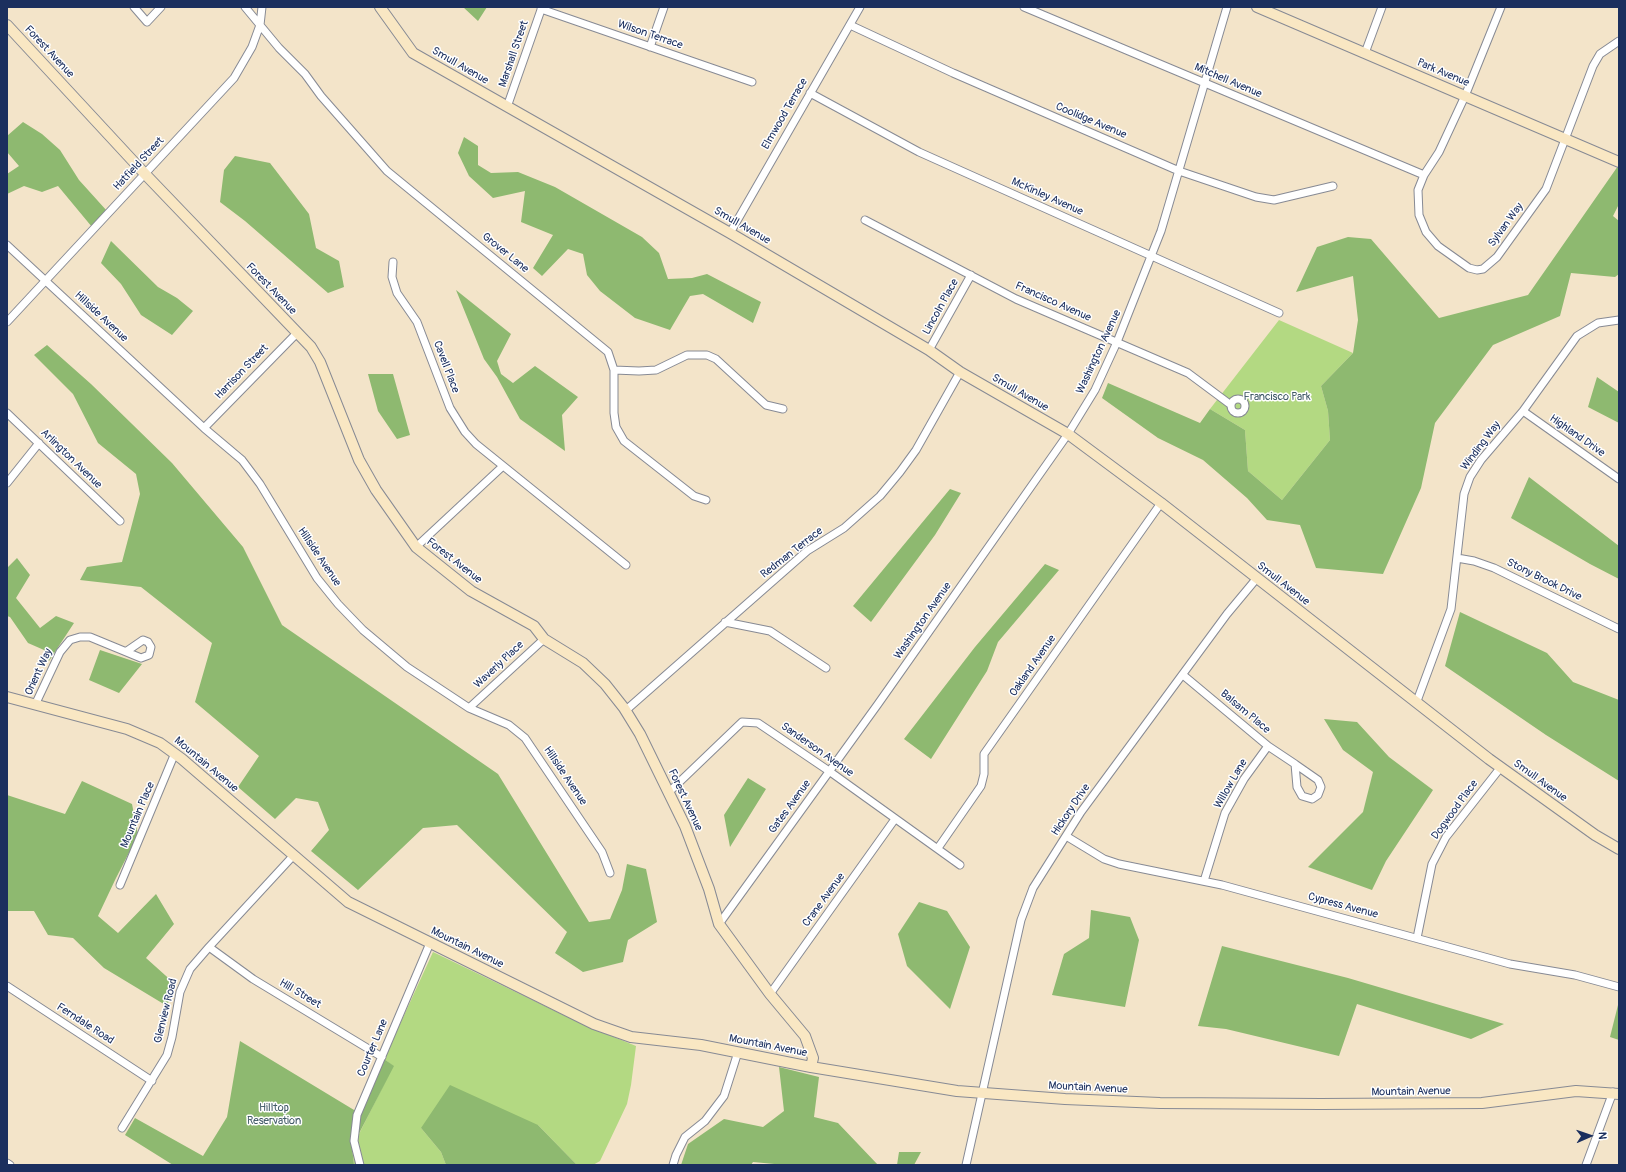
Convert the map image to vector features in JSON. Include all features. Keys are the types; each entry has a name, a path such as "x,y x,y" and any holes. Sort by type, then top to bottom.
{"street":[{"path":"134,7 147,22 161,7"},
{"name":"Grover Lane","path":"245,7 279,48 305,74 321,96 387,171 608,352 614,370 614,414 616,427 624,441 694,496 706,500"},
{"name":"Hatfield Street","path":"7,322 234,78 247,58 260,25 262,7"},
{"path":"650,47 664,7"},
{"name":"Elmwood Terrace","path":"730,233 860,7"},
{"name":"Mitchell Avenue","path":"1024,7 1424,174"},
{"name":"Washington Avenue","path":"878,704 1068,434 1096,390 1117,342 1161,231 1227,7"},
{"name":"Park Avenue","path":"1257,7 1619,162"},
{"path":"1365,53 1382,7"},
{"name":"Sylvan Way","path":"1501,7 1465,96 1439,152 1424,174 1418,190 1417,203 1419,215 1426,232 1438,246 1470,268 1477,270 1483,269 1497,257 1546,189 1593,66 1600,54 1619,41"},
{"name":"Wilson Terrace","path":"541,8 752,82"},
{"name":"Marshall Street","path":"508,107 541,8"},
{"name":"Smull Avenue","path":"383,9 413,53 730,233 929,350 960,372 1068,434 1161,503 1501,767 1595,835 1619,849"},
{"name":"Forest Avenue","path":"7,25 145,174 311,347 320,362 351,441 376,490 416,548 471,591 534,626 544,639 583,663 605,684 640,734 685,826 709,889 719,924 770,994 805,1036 813,1058 811,1067"},
{"name":"Coolidge Avenue","path":"850,25 953,73 1178,171 1256,197 1274,200 1333,186"},
{"name":"McKinley Avenue","path":"810,93 919,152 1278,313"},
{"name":"Francisco Avenue","path":"864,220 1016,299 1188,373 1201,380 1231,405"},
{"name":"Hillside Avenue","path":"7,245 204,428 242,460 260,484 317,578 338,604 363,630 407,667 469,708 509,725 525,738 602,852 610,873"},
{"name":"Cavell Place","path":"394,262 392,276 397,293 411,312 422,332 455,417 471,438 503,466 626,565"},
{"name":"Lincoln Place","path":"929,350 971,275"},
{"name":"Winding Way","path":"1417,701 1451,609 1464,494 1470,477 1481,460 1523,411 1577,336 1598,323 1619,320"},
{"name":"Harrison Street","path":"204,428 297,333"},
{"path":"614,370 656,370 687,355 707,355 716,359 766,405 783,409"},
{"name":"Redman Terrace","path":"625,711 725,622 807,552 844,528 880,496 916,450 960,372"},
{"name":"Highland Drive","path":"1523,411 1619,479"},
{"name":"Arlington Avenue","path":"7,413 120,521"},
{"path":"7,483 39,443"},
{"path":"416,548 503,466"},
{"name":"Oakland Avenue","path":"938,848 981,786 984,774 984,754 1161,503"},
{"name":"Stony Brook Drive","path":"1457,558 1474,560 1494,568 1619,629"},
{"name":"Hickory Drive","path":"966,1165 1021,920 1033,888 1081,812 1227,614 1257,578"},
{"path":"725,622 770,631 826,668"},
{"name":"Orient Way","path":"35,704 60,652 70,640 80,637 90,637 126,651"},
{"name":"Waverly Place","path":"469,708 544,639"},
{"name":"Balsam Place","path":"1183,675 1268,746 1295,764 1318,780 1321,787 1318,795 1312,799 1302,796 1297,787 1295,764"},
{"name":"Mountain Avenue","path":"7,697 138,733 160,743 175,754 348,902 606,1029 644,1039 701,1045 811,1067 911,1084 981,1093 1115,1101 1321,1104 1482,1103 1576,1091 1616,1093"},
{"name":"Gates Avenue","path":"719,924 878,704"},
{"name":"Sanderson Avenue","path":"668,793 742,722 758,723 829,771 960,865"},
{"name":"Willow Lane","path":"1204,881 1225,813 1244,779 1268,746"},
{"name":"Mountain Place","path":"120,885 175,754"},
{"name":"Dogwood Place","path":"1417,938 1432,864 1446,837 1501,767"},
{"name":"Crane Avenue","path":"770,994 895,819"},
{"name":"Cypress Avenue","path":"1066,836 1104,859 1204,881 1510,964 1575,975 1619,987"},
{"name":"Glenview Road","path":"122,1128 167,1055 172,1036 177,1002 184,982 194,963 293,856"},
{"name":"Courter Lane","path":"360,1165 355,1148 355,1124 360,1107 430,943"},
{"name":"Hill Street","path":"208,947 253,980 382,1057"},
{"name":"Ferndale Road","path":"7,986 152,1081"},
{"path":"673,1165 685,1137 705,1121 724,1096 738,1052"},
{"path":"1586,1165 1616,1093"}],"green space":[{"path":"463,7 487,7 478,21"},
{"path":"23,122 42,134 60,150 79,180 107,211 92,227 58,186 42,192 24,186 7,194 7,174 19,166 7,152 7,136"},
{"path":"464,137 478,146 478,165 491,173 518,172 555,187 642,237 659,253 668,279 692,278 707,274 761,302 753,323 703,294 690,296 670,330 635,318 600,291 587,275 583,254 568,249 542,276 533,268 553,235 521,222 525,191 493,198 469,176 458,153"},
{"path":"235,156 270,163 309,214 316,248 339,261 344,287 328,293 245,221 220,202 224,170"},
{"path":"1618,166 1619,204 1613,216 1619,221 1619,274 1615,277 1571,273 1560,316 1493,345 1435,423 1421,488 1383,574 1316,568 1300,525 1267,520 1247,498 1203,460 1158,438 1102,398 1108,383 1200,423 1210,409 1245,430 1248,471 1282,500 1330,440 1328,411 1321,386 1353,353 1358,320 1353,276 1296,292 1317,247 1348,237 1371,239 1439,318 1528,295"},
{"path":"111,241 158,287 177,298 193,311 172,335 141,315 121,284 101,263"},
{"path":"456,290 511,334 497,361 501,374 513,383 535,366 578,397 562,415 565,451 520,419 497,377 484,359"},
{"name":"Francisco Park","path":"1279,320 1353,353 1321,386 1328,411 1330,440 1282,500 1248,471 1245,430 1210,409"},
{"path":"47,345 91,384 172,463 243,547 282,625 498,774 589,922 610,919 622,890 627,864 646,869 657,922 628,940 623,962 583,972 555,953 567,932 457,825 423,828 358,890 311,851 329,830 318,802 296,798 275,819 238,787 259,756 195,702 212,643 141,587 80,580 87,567 122,562 140,494 136,474 98,443 73,394 34,355"},
{"path":"368,374 393,374 410,435 397,439 378,411"},
{"path":"1597,377 1619,392 1619,423 1588,407"},
{"path":"1529,477 1619,546 1619,579 1590,564 1511,518"},
{"path":"950,489 961,493 935,535 871,622 853,606"},
{"path":"17,558 30,575 16,598 40,628 56,616 74,623 49,661 44,650 28,643 10,617 7,616 7,568"},
{"path":"1045,564 1059,570 998,642 987,671 931,759 904,739 975,647"},
{"path":"1460,612 1547,653 1573,682 1619,700 1619,781 1546,735 1445,666"},
{"path":"100,650 142,664 119,693 89,680"},
{"path":"1324,719 1357,722 1389,757 1433,790 1386,861 1372,890 1308,867 1363,812 1373,772 1343,750"},
{"path":"748,778 766,789 730,847 724,815"},
{"path":"82,781 132,804 138,835 98,916 118,933 156,894 174,924 146,958 175,984 167,1006 104,968 73,938 48,935 34,911 7,911 7,795 65,814"},
{"path":"919,902 947,911 970,947 950,1009 907,966 898,934"},
{"path":"1091,910 1130,917 1139,940 1125,1007 1052,995 1064,954 1089,938"},
{"path":"1222,946 1348,978 1504,1024 1471,1039 1357,1004 1339,1056 1226,1029 1198,1026"},
{"path":"433,952 582,1024 636,1046 627,1104 600,1161 593,1165 577,1165 538,1125 421,1128 441,1152 446,1165 354,1165 352,1148 393,1066 384,1059"},
{"path":"1619,1001 1619,1040 1610,1037"},
{"name":"Hilltop Reservation","path":"240,1041 359,1113 384,1059 394,1066 352,1147 354,1165 173,1165 125,1135 135,1118 203,1156 227,1117"},
{"path":"779,1067 819,1077 814,1117 838,1123 878,1165 785,1165 753,1162 751,1165 681,1165 688,1144 724,1119 763,1127 784,1111"},
{"path":"450,1085 538,1125 577,1165 446,1165 441,1152 421,1128"},
{"path":"899,1152 921,1152 914,1165 897,1165"}]}
